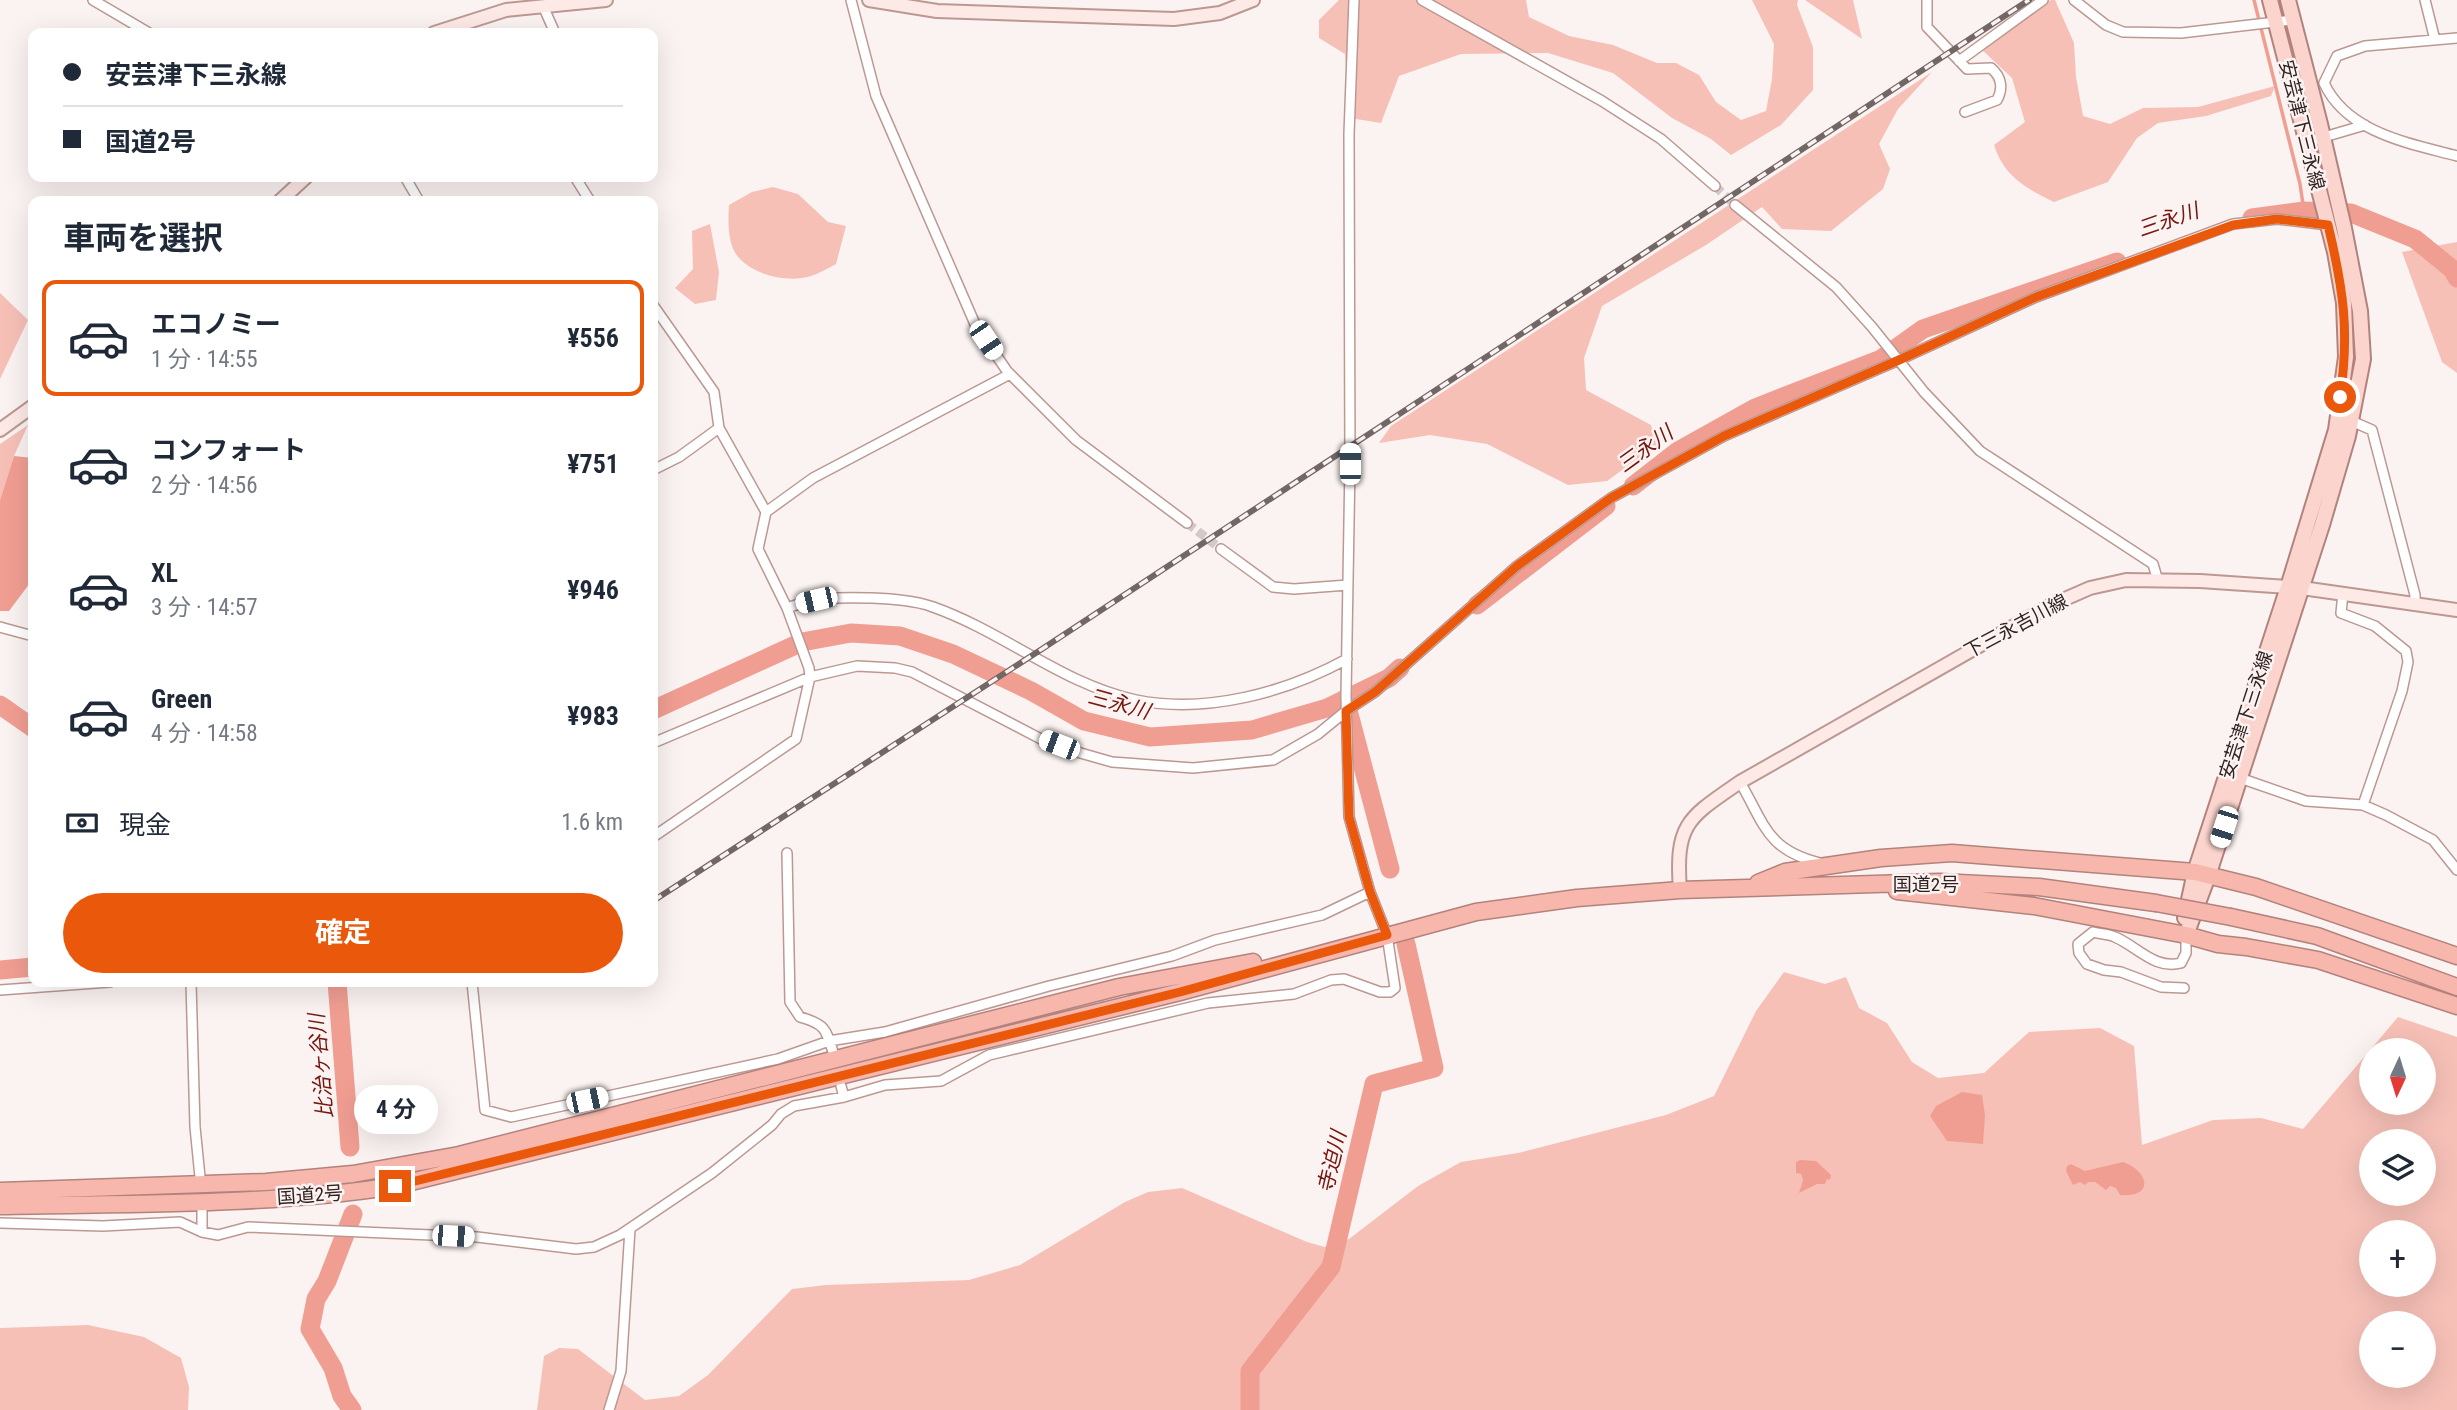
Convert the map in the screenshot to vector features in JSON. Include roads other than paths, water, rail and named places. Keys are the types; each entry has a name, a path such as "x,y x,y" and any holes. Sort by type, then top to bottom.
{"highway":[{"path":"1749,887 1784,872 1881,858 1952,853 2201,874 2256,887 2457,956"},
{"name":"国道2号","path":"0,1206 343,1194 395,1186 1180,992 1476,912 1577,898 1680,890 1854,884 1939,882 2039,887 2156,903 2317,936 2457,987"},
{"path":"1854,884 1909,893 2034,906 2186,935 2218,944 2318,960 2457,1006"},
{"name":"国道2号","path":"0,1191 267,1182 353,1174 459,1155 1119,987 1387,935"}],"main road":[{"path":"450,28 506,10 606,0"},
{"path":"869,0 937,11 1174,19 1220,13 1253,0"},
{"name":"安芸津下三永線","path":"2270,0 2265,24 2306,142 2328,225 2344,303 2344,419"},
{"name":"安芸津下三永線","path":"2186,935 2201,874 2295,588 2336,430 2344,419 2363,359 2360,312 2344,228 2288,0"},
{"path":"285,196 300,182"},
{"path":"0,430 28,410"},
{"name":"下三永吉川線","path":"1680,890 1678,848 1685,828 1700,810 1740,782 2051,605 2090,588 2126,580 2200,581 2343,593 2457,610"}],"street":[{"path":"93,0 141,28"},
{"path":"851,0 876,96 975,324 1010,374 1076,440 1187,523"},
{"path":"0,1223 103,1226 180,1222 202,1232 218,1235 248,1227 383,1231 477,1237 576,1249 594,1247 630,1229 712,1172 794,1106 844,1097 885,1085 941,1081 989,1055 1208,1003 1294,994 1331,980 1344,979 1380,992 1390,992 1395,988 1387,935 1370,892 1349,817 1346,711 1350,464 1349,134 1354,0"},
{"path":"1422,0 1612,107 1661,139 1715,187"},
{"path":"1927,0 1927,27 1959,61 1967,69 1991,68 1996,72 2001,89 1997,100 1965,112"},
{"path":"1959,61 2043,0"},
{"path":"2074,0 2106,25 2123,32 2181,33 2292,20"},
{"path":"2425,0 2435,40"},
{"path":"543,6 553,28"},
{"path":"2457,38 2365,46 2337,56 2324,83 2329,94 2343,109 2384,136 2457,156"},
{"path":"2306,142 2365,125"},
{"path":"1735,205 1836,287 1924,392 1980,451 2153,564 2158,581"},
{"path":"658,741 809,673 857,666 895,668 912,672 1041,738 1077,752 1112,761 1193,768 1273,760 1318,734 1375,692 1517,566 1611,498 1724,436 2036,297 2233,225 2277,219 2328,225"},
{"path":"658,312 713,392 719,428 766,512 758,549 788,612 809,673 796,739 658,834"},
{"path":"766,512 813,478 1010,374"},
{"path":"2344,419 2372,430 2415,604"},
{"path":"658,467 678,457 719,428"},
{"path":"1221,549 1273,587 1294,589 1348,585"},
{"path":"2343,593 2341,613 2375,626 2406,651 2408,662 2402,691 2363,805"},
{"path":"788,612 832,596 890,599 930,606 976,624 1057,671 1114,694 1153,702 1192,704 1271,691 1325,671 1347,659"},
{"path":"0,627 28,635"},
{"path":"2233,775 2306,801 2363,805 2433,840 2457,870"},
{"path":"1740,782 1775,843 1806,860 1829,866"},
{"path":"787,853 790,1002 800,1017 815,1021 826,1030 833,1052"},
{"path":"473,987 485,1110 511,1117 778,1059 830,1041 885,1032 1049,986 1172,956 1215,940 1322,915 1370,892"},
{"path":"2184,988 2161,987 2121,972 2087,964 2079,953 2078,944 2093,932 2113,936 2154,961 2169,966 2181,963 2186,953 2186,935"},
{"path":"0,990 41,987"},
{"path":"191,987 195,1127 201,1183 202,1232"},
{"path":"841,1086 844,1097"},
{"path":"609,1410 621,1371 630,1229"}],"waterway":[{"path":"2254,0 2300,184 2304,211"},
{"name":"三永川","path":"2252,218 2304,211 2351,213 2415,239 2452,269 2457,278"},
{"name":"三永川","path":"1633,486 1678,451 1755,408 1881,359 1923,329 2117,262"},
{"name":"三永川","path":"1477,605 1606,506"},
{"name":"三永川","path":"658,708 802,642 851,633 900,636 953,654 1031,691 1084,721 1150,737 1252,730 1327,708 1389,678 1400,668"},
{"name":"寺迫川","path":"1345,699 1390,869"},
{"path":"0,705 28,725"},
{"name":"寺迫川","path":"1250,1410 1250,1371 1331,1267 1374,1084 1434,1068 1406,944"},
{"name":"三永川","path":"0,970 28,967"},
{"name":"比治ヶ谷川","path":"337,987 350,1147"},
{"name":"比治ヶ谷川","path":"352,1410 342,1396 333,1368 310,1329 316,1299 327,1281 353,1214"}],"tunnel":[{"path":"1715,186 1735,205"},
{"path":"1187,523 1221,549"}],"railway":[{"path":"658,898 1042,649 2029,0"}]}
